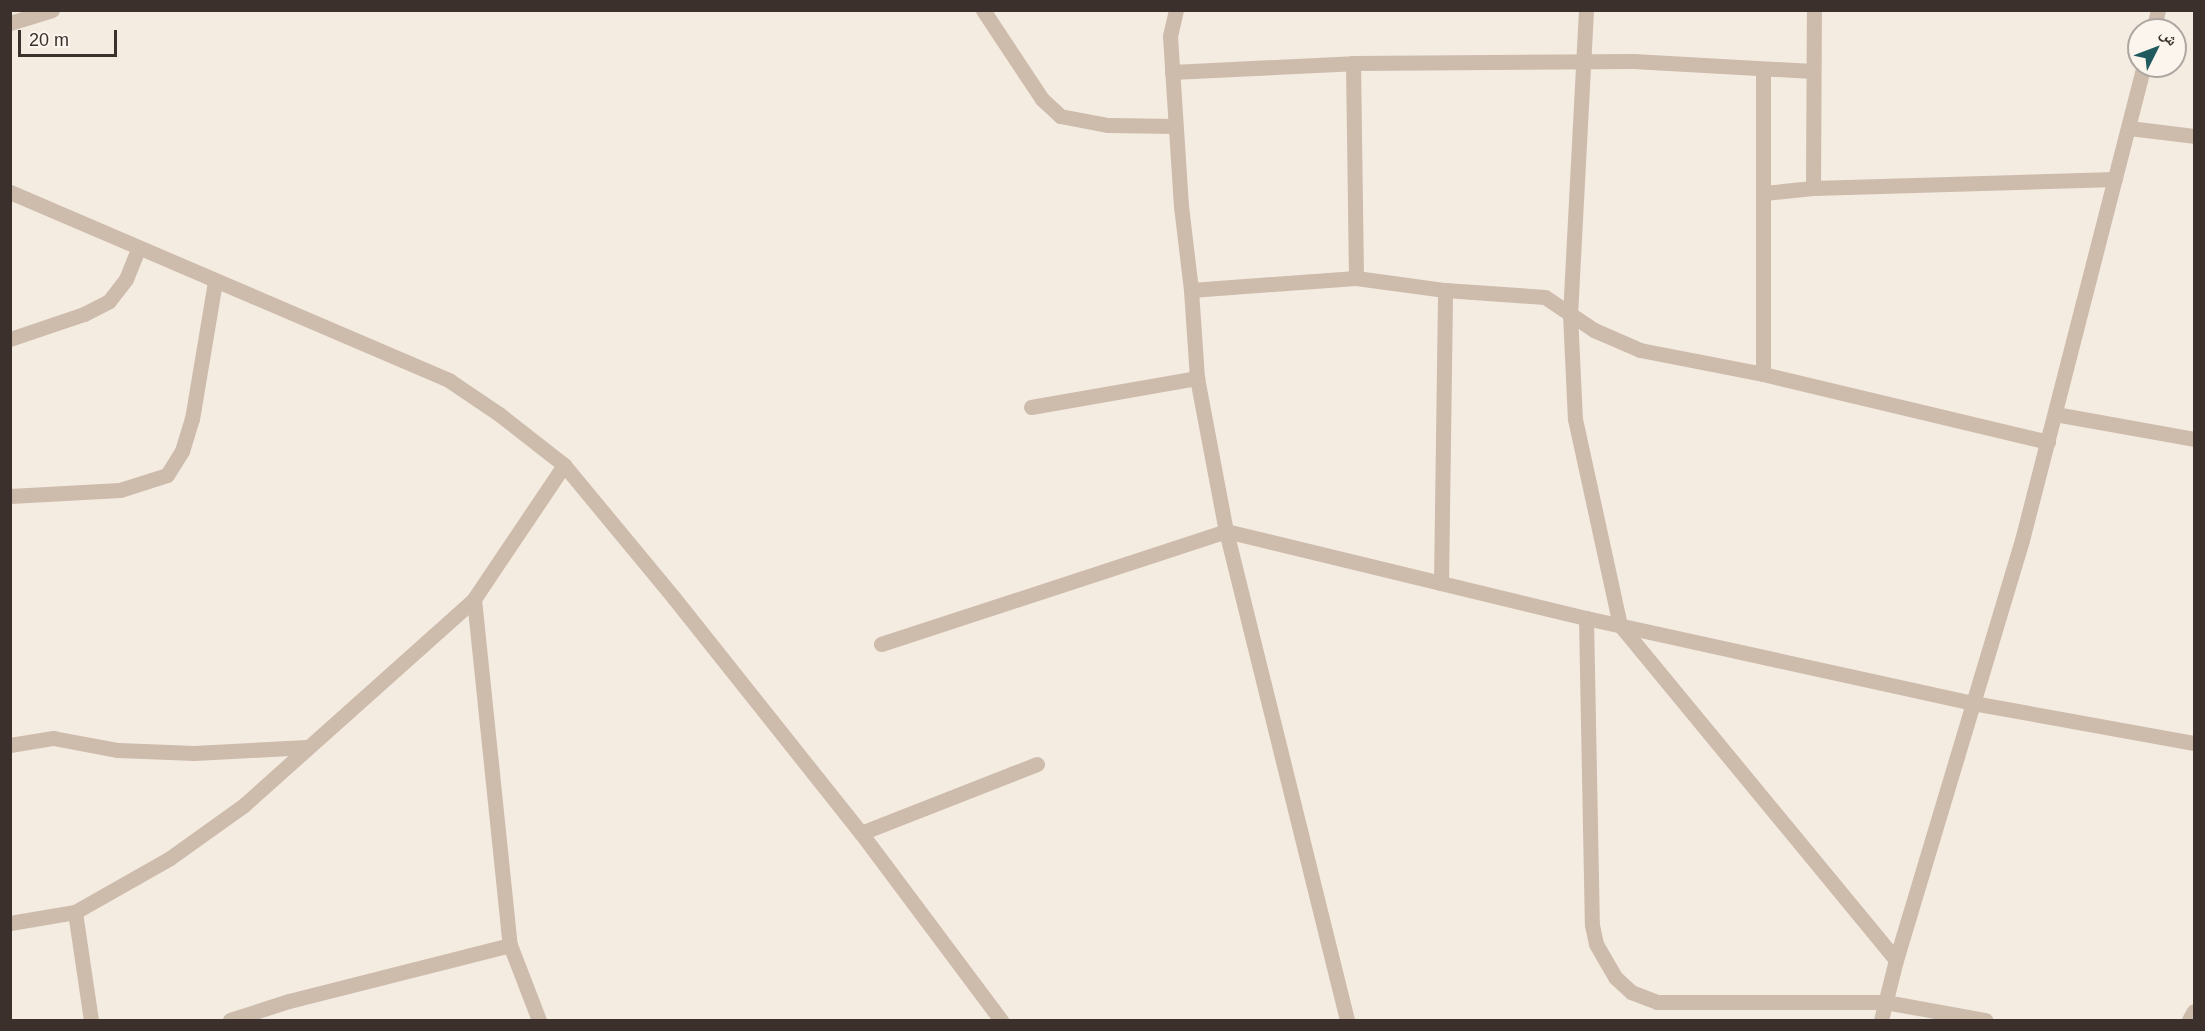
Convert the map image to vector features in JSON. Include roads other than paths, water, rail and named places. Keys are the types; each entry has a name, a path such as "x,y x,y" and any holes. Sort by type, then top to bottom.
{"street":[{"path":"10,23 52,10"},
{"path":"983,10 1042,99 1060,116 1108,125 1175,126"},
{"path":"1176,10 1170,36 1175,126 1197,378 1226,531 1347,1020"},
{"path":"1586,10 1570,314 1575,419 1620,626 1896,960"},
{"path":"1813,188 1814,10"},
{"path":"1172,72 1353,63 1585,61 1634,61 1813,71"},
{"path":"1353,63 1356,278"},
{"path":"1763,69 1763,374"},
{"path":"1881,1020 1896,960 2022,540 2141,78"},
{"path":"2128,128 2194,136"},
{"path":"1764,193 1813,188 2115,179"},
{"path":"10,192 138,249 450,381 499,414 564,465 674,598 861,833 998,1018"},
{"path":"10,339 84,314 109,301 126,279 138,249"},
{"path":"1191,290 1356,278 1445,290 1545,297 1594,330 1640,350 1763,374 2048,442"},
{"path":"10,495 120,489 167,475 182,451 192,419 215,281"},
{"path":"1440,583 1445,290"},
{"path":"1031,407 1197,378"},
{"path":"2055,414 2194,439"},
{"path":"10,923 75,912 170,858 244,805 474,599 564,465"},
{"path":"881,644 1226,531 1620,626 1973,703 2194,743"},
{"path":"474,599 510,945 539,1020"},
{"path":"1586,618 1592,925 1596,944 1616,978 1631,992 1657,1002 1885,1002 1985,1020"},
{"path":"10,745 53,738 118,750 194,753 307,747"},
{"path":"861,833 1037,764"},
{"path":"75,912 91,1020"},
{"path":"230,1020 289,1001 510,945"},
{"path":"2190,1020 2194,1011"}]}
